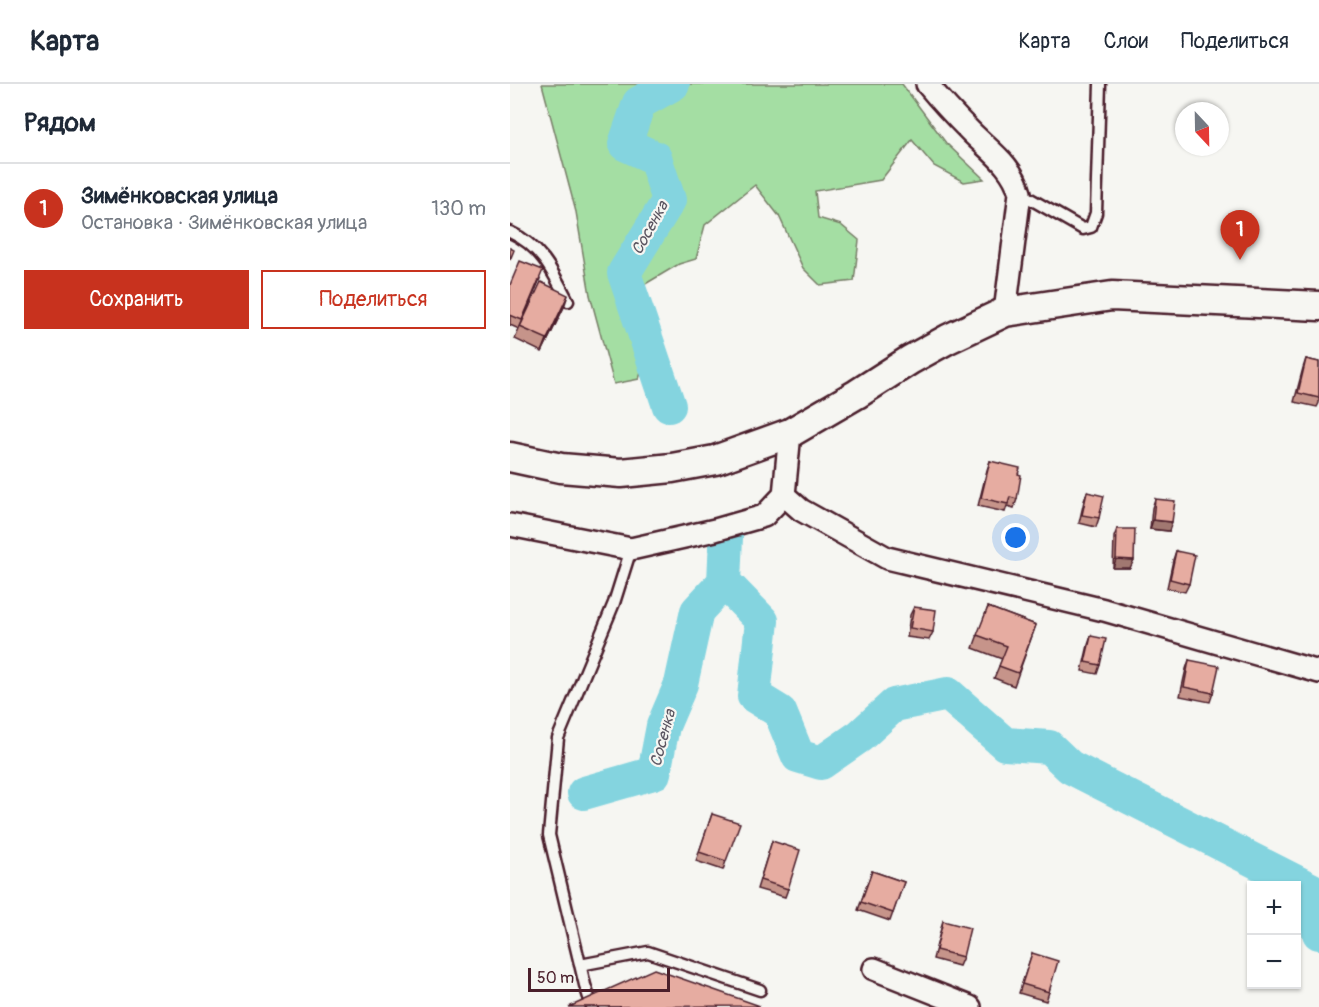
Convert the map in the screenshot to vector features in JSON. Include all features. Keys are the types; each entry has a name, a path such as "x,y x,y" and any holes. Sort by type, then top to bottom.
{"main road":[{"path":"510,457 561,468 621,473 672,468 715,460 790,433 910,360 1005,312 1112,296 1319,306"}],"street":[{"path":"927,84 956,117 999,157 1017,182 1020,193 1005,312"},
{"path":"510,525 631,549 765,516 784,495 790,433"},
{"path":"784,495 801,510 887,558 1104,610 1319,672"},
{"path":"874,969 970,1007"}],"lane":[{"path":"1020,193 1083,229 1091,227 1096,213 1100,84"},
{"path":"510,232 523,238 550,265 568,301"},
{"path":"592,1007 549,835 558,738 614,603 631,549"},
{"path":"580,965 648,952 760,990"}],"green space":[{"path":"542,84 902,84 946,143 984,179 964,182 934,166 912,140 881,180 815,191 818,218 841,225 859,240 854,281 820,285 803,268 779,216 755,185 705,225 696,259 679,264 642,286 650,343 639,379 614,384 590,295 576,212"}],"building":[{"path":"510,248 514,250 510,260"},
{"path":"520,261 543,270 522,320 510,315 510,285"},
{"path":"541,282 568,295 547,339 520,327"},
{"path":"1306,359 1319,362 1319,398 1298,393"},
{"path":"990,461 1020,468 1017,499 1010,497 1008,504 981,498"},
{"path":"1087,492 1104,496 1099,518 1082,515"},
{"path":"1155,499 1175,501 1172,522 1153,520"},
{"path":"1117,529 1135,529 1134,560 1116,559"},
{"path":"1176,551 1195,555 1189,584 1170,579"},
{"path":"914,607 936,610 933,632 910,628"},
{"path":"988,607 1036,625 1018,673 999,666 1007,646 977,635"},
{"path":"1091,636 1106,639 1100,665 1085,662"},
{"path":"1189,660 1219,666 1213,693 1184,687"},
{"path":"712,814 740,823 726,861 699,852"},
{"path":"772,841 800,850 788,889 760,880"},
{"path":"872,871 904,882 893,913 861,902"},
{"path":"943,921 970,928 963,957 936,950"},
{"path":"1032,953 1058,961 1049,992 1022,984"},
{"path":"654,969 760,1006 569,1007"}],"waterway":[{"name":"Сосенка","path":"669,406 624,273 669,200 655,158 625,144 639,103 673,84"},
{"name":"Сосенка","path":"584,793 654,773 663,726 681,684 697,611 724,582 726,537"},
{"path":"724,582 762,621 754,696 780,712 798,756 821,763 860,736 894,705 948,694 1005,744 1049,747 1070,767 1312,890 1319,933"}],"place":[{"name":"Зимёнковская улица","path":"1240,260"}]}
